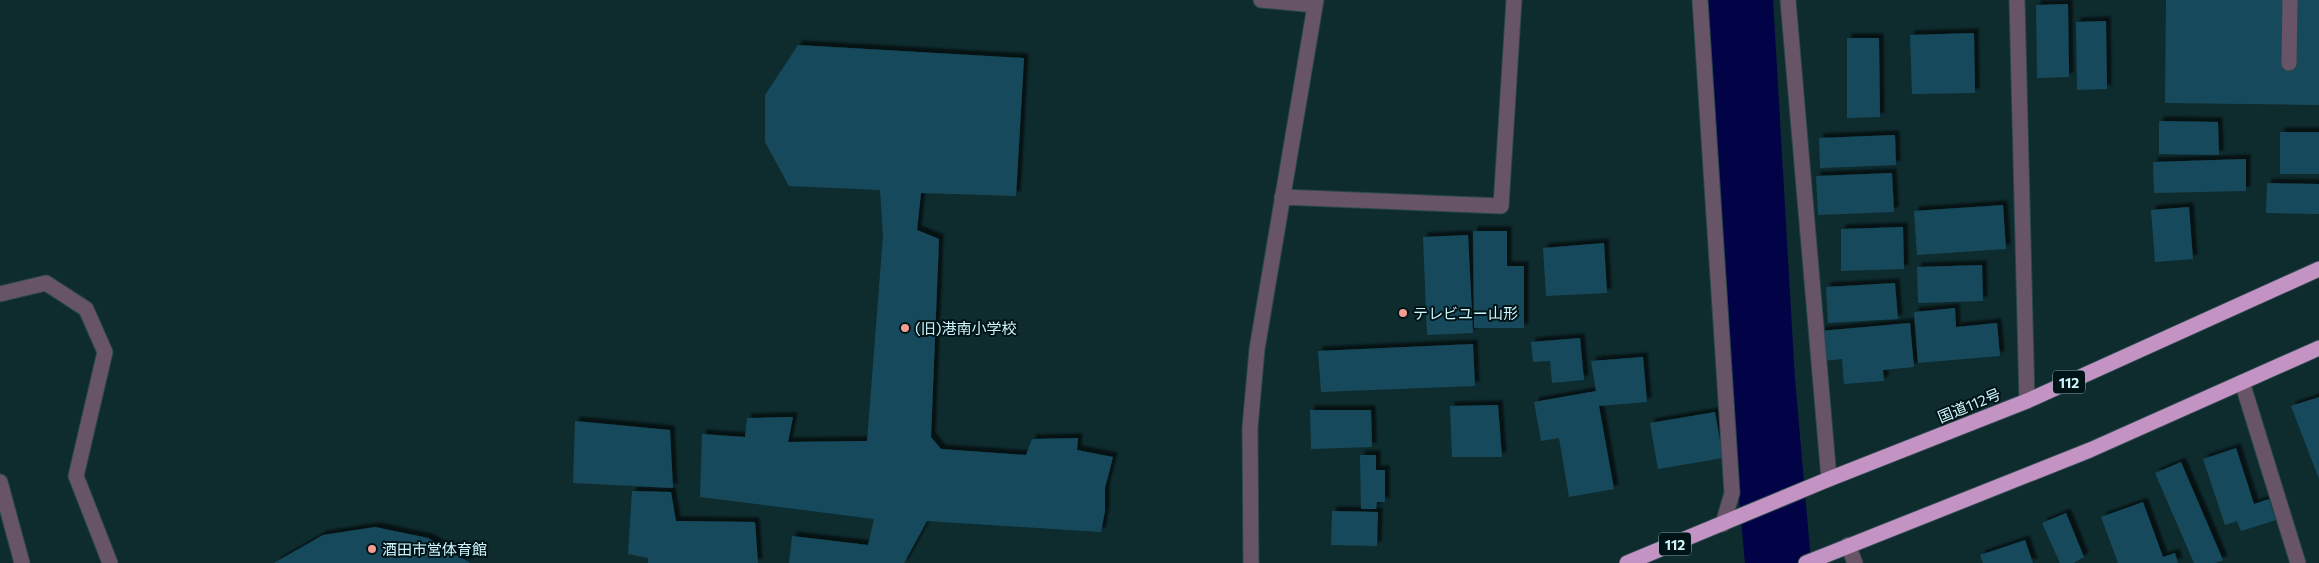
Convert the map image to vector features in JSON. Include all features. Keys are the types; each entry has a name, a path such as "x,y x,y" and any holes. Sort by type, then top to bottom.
{"highway":[{"name":"国道112号","path":"1627,563 1823,482 2027,401 2319,269"},
{"path":"1810,561 2090,450 2319,348"}],"street":[{"path":"1251,563 1249,503 1252,408 1257,349 1315,2 1261,0"},
{"path":"1282,196 1502,206 1514,0"},
{"path":"1700,0 1732,494 1723,524"},
{"path":"1788,0 1823,482"},
{"path":"2017,0 2027,401"},
{"path":"2289,63 2290,0"},
{"path":"0,294 46,283 86,309 105,352 76,476 110,563"},
{"path":"2242,382 2298,563"},
{"path":"0,482 22,563"},
{"path":"1848,545 1855,563"}],"building":[{"path":"2166,0 2319,0 2319,105 2165,103"},
{"path":"2068,4 2069,77 2037,78 2036,5"},
{"path":"2106,21 2107,89 2077,90 2076,22"},
{"path":"1974,33 1975,93 1912,94 1910,35"},
{"path":"1847,38 1879,38 1880,117 1847,118"},
{"path":"798,45 1024,58 1016,196 921,193 917,230 939,239 931,437 941,449 1026,455 1032,439 1078,438 1077,450 1113,457 1105,488 1105,511 1101,532 927,521 904,563 789,563 792,536 868,545 874,519 700,497 702,434 745,437 747,418 793,417 788,442 867,441 883,236 880,190 789,186 765,142 765,95"},
{"path":"2159,121 2218,122 2219,155 2159,154"},
{"path":"2280,132 2319,132 2319,174 2280,174"},
{"path":"1895,135 1896,165 1820,168 1819,138"},
{"path":"2246,159 2246,191 2154,193 2153,162"},
{"path":"1892,173 1894,212 1818,215 1816,176"},
{"path":"2267,183 2319,184 2319,214 2266,213"},
{"path":"2003,205 2006,249 1917,255 1914,211"},
{"path":"2189,207 2193,259 2155,262 2151,210"},
{"path":"1903,227 1904,269 1841,271 1841,229"},
{"path":"1473,231 1507,231 1507,266 1524,266 1524,328 1474,328"},
{"path":"1468,235 1473,333 1427,335 1423,237"},
{"path":"1604,243 1607,293 1546,296 1543,248"},
{"path":"1982,265 1983,301 1918,303 1917,267"},
{"path":"1895,283 1898,319 1828,323 1826,287"},
{"path":"1955,308 1956,327 1997,323 2000,356 1918,363 1914,312"},
{"path":"1910,323 1914,367 1883,370 1884,381 1844,384 1842,359 1823,361 1820,331"},
{"path":"1580,338 1584,380 1552,383 1550,361 1533,362 1531,342"},
{"path":"1473,344 1475,386 1321,392 1318,351"},
{"path":"1643,357 1647,402 1599,406 1614,489 1569,497 1559,438 1541,441 1534,402 1596,391 1591,361"},
{"path":"2319,397 2319,479 2291,406"},
{"path":"1498,405 1502,457 1452,457 1450,406"},
{"path":"1310,410 1371,410 1372,447 1311,449"},
{"path":"1715,412 1723,458 1658,469 1650,423"},
{"path":"575,421 670,430 673,488 573,483"},
{"path":"2236,448 2254,504 2269,499 2276,520 2241,531 2237,521 2225,525 2203,459"},
{"path":"1360,455 1376,455 1376,470 1385,470 1385,502 1377,502 1376,509 1361,509"},
{"path":"2181,462 2223,560 2215,563 2194,563 2155,473"},
{"path":"632,491 671,492 676,521 755,522 758,563 648,563 648,558 628,554"},
{"path":"2143,502 2163,557 2175,553 2178,563 2118,563 2101,517"},
{"path":"1332,511 1378,512 1377,546 1331,545"},
{"path":"2066,513 2084,557 2074,563 2060,563 2042,523"},
{"name":"酒田市営体育館","path":"375,527 428,538 470,563 274,563 323,535"},
{"path":"2025,540 2033,563 1983,563 1980,555"}],"waterway":[{"path":"1740,0 1762,381 1778,563"}],"place":[{"name":"テレビユー山形","path":"1403,313"},
{"name":"(旧)港南小学校","path":"905,328"},
{"name":"酒田市営体育館","path":"372,549"}]}
